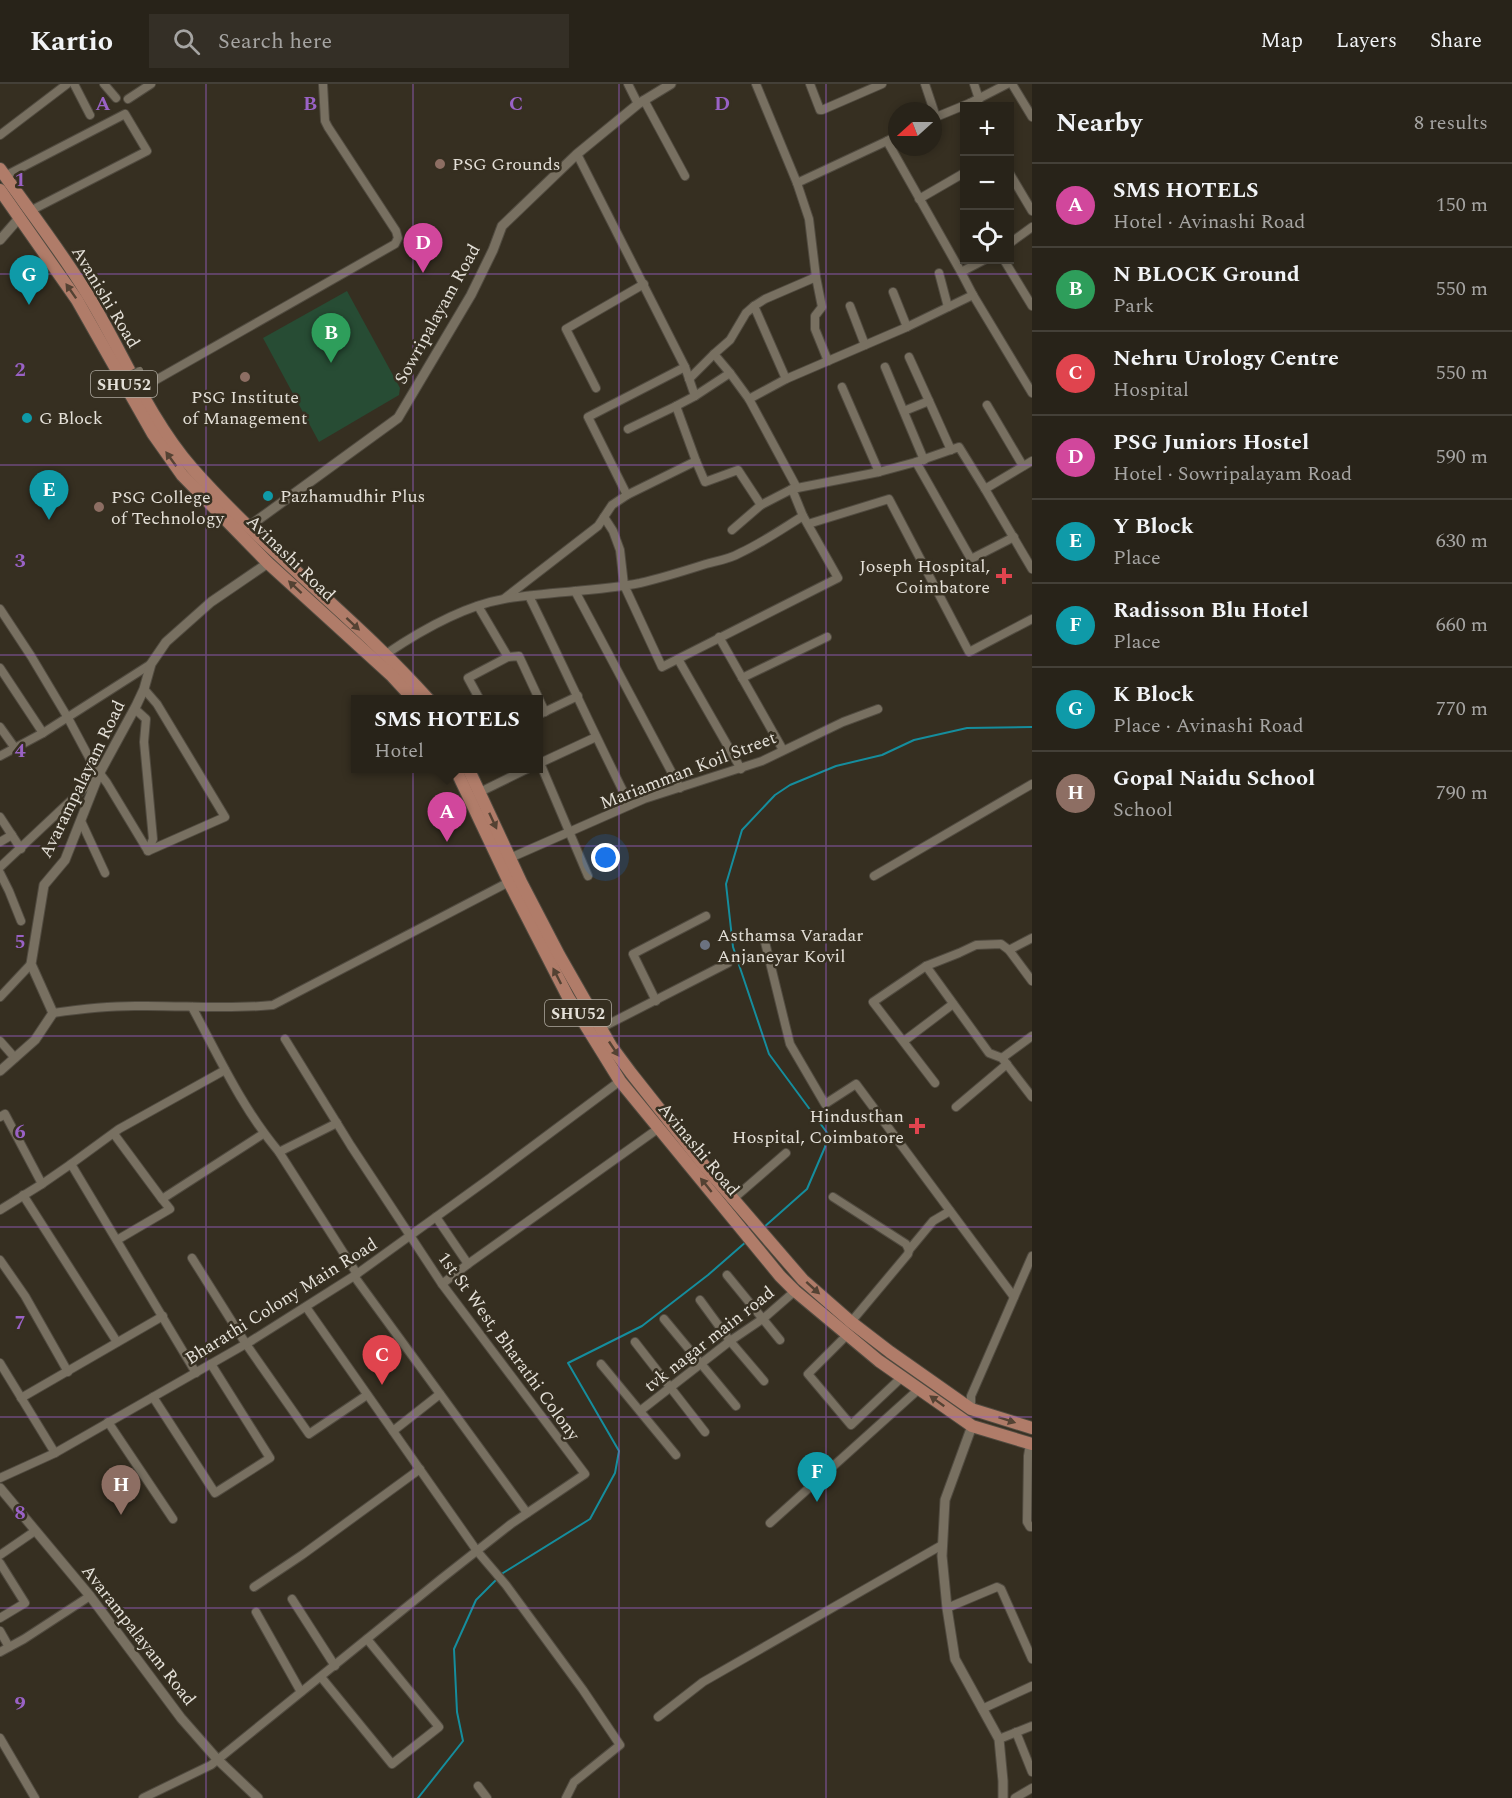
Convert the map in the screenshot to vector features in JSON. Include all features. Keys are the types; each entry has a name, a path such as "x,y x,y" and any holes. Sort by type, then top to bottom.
{"main road":[{"name":"Avanishi Road","path":"2,173 25,214 86,292 162,427 191,466 248,527"},
{"name":"Avinashi Road","path":"0,190 25,214 153,434 182,475 268,563 392,675 410,695"},
{"name":"Avinashi Road","path":"248,527 399,666 425,695"},
{"name":"Avinashi Road","path":"463,773 509,882 568,997 620,1081 659,1128 748,1226 773,1245 879,1361 972,1426 1031,1444"},
{"name":"Avinashi Road","path":"474,795 510,858 559,955 601,1028 631,1073 733,1199 763,1254 780,1276 795,1291 849,1329 890,1352 971,1409 1032,1428"}],"street":[{"path":"0,135 66,84"},
{"path":"74,84 90,114"},
{"path":"104,84 116,98"},
{"path":"128,99 151,84"},
{"path":"140,389 395,244 398,238 396,231 325,121 323,84"},
{"path":"628,84 685,176"},
{"name":"Sowripalayam Road","path":"248,527 398,418 471,295 502,226 578,154 641,102 671,84"},
{"path":"756,84 797,183 809,219 822,307 815,316 816,329 828,361"},
{"path":"810,84 822,111 882,84"},
{"path":"925,84 930,102"},
{"path":"974,84 979,99"},
{"path":"974,102 1007,84"},
{"path":"1012,84 1032,117"},
{"path":"942,115 960,109"},
{"path":"0,240 25,214 147,151 124,114 2,173"},
{"path":"797,183 887,141 973,295 1032,393"},
{"path":"578,154 644,284 684,367 695,396"},
{"path":"919,199 960,175"},
{"path":"1014,181 1032,211"},
{"path":"1014,240 1032,227"},
{"path":"961,272 976,264"},
{"path":"1006,264 1032,306"},
{"path":"939,273 948,307"},
{"path":"689,379 730,340 746,313 754,306 816,277"},
{"path":"596,388 566,329 644,284"},
{"path":"892,292 907,327"},
{"path":"749,399 786,379 907,327 973,295"},
{"path":"754,306 786,379"},
{"path":"850,306 865,345"},
{"path":"604,517 613,531 620,550 624,585 662,667 838,578 805,520 794,489 749,399 714,354"},
{"path":"909,357 951,450"},
{"path":"627,495 588,417 684,367"},
{"path":"885,367 904,411 920,461 971,559 1014,537"},
{"path":"105,389 140,370"},
{"path":"628,429 695,396 730,373"},
{"path":"842,387 879,472"},
{"path":"904,411 928,401"},
{"path":"987,405 1023,466"},
{"path":"676,406 705,482 738,470 761,505"},
{"path":"732,530 761,505 794,489 879,472 960,447 1032,569"},
{"path":"504,599 598,526 612,505 696,460"},
{"path":"985,489 1032,461"},
{"path":"386,654 418,632 478,606 504,599 552,592 640,583 739,554 805,520 889,498 969,652 1032,619"},
{"name":"Avarampalayam Road","path":"31,964 44,885 65,860 99,774 144,689 151,664 166,642 211,602 268,563"},
{"path":"575,591 680,788"},
{"path":"529,596 630,805"},
{"path":"478,606 508,657"},
{"path":"0,609 31,656 99,774 107,783 148,851"},
{"path":"719,637 783,750"},
{"path":"742,678 827,637"},
{"path":"478,695 468,678 508,657 519,656 535,695"},
{"path":"678,659 741,769"},
{"path":"0,756 44,733 151,664"},
{"path":"0,668 44,733"},
{"path":"144,689 157,704 225,816 148,851"},
{"path":"543,713 578,696"},
{"path":"135,709 146,719 144,742 153,838 148,851"},
{"name":"Mariamman Koil Street","path":"510,858 630,805 762,761 843,722 878,709"},
{"path":"0,726 15,748"},
{"path":"543,762 596,737"},
{"path":"543,770 588,876"},
{"path":"474,795 519,773"},
{"path":"0,867 99,774"},
{"path":"874,876 1032,784"},
{"path":"0,817 21,849"},
{"path":"81,821 105,873"},
{"path":"0,842 12,835"},
{"path":"0,873 21,921"},
{"path":"0,1071 35,1040 53,1013 88,1008 135,1006 244,1008 273,1005 509,882"},
{"path":"656,1001 633,954 706,916"},
{"path":"764,938 790,1044 825,1104 856,1084 1014,1297"},
{"path":"1009,950 1032,938"},
{"path":"935,1083 873,1002 926,966 976,945 989,943 1002,944 1009,950 1032,981"},
{"path":"601,1028 728,963"},
{"path":"0,997 31,964 53,1013"},
{"path":"926,966 989,1053 1004,1061 1032,1097"},
{"path":"904,1041 952,1004"},
{"path":"143,1798 211,1765 477,1551 528,1513 356,1275 279,1152 243,1103 192,1007"},
{"path":"956,1107 1032,1036"},
{"name":"1st St West, Bharathi Colony","path":"285,1039 336,1123 442,1284 585,1474 528,1513"},
{"path":"0,1041 15,1058"},
{"path":"0,1210 42,1184 119,1129 225,1070"},
{"name":"Bharathi Colony Main Road","path":"0,1479 55,1453 196,1373 356,1275 620,1081"},
{"path":"0,1117 5,1114 42,1184"},
{"path":"279,1152 336,1123"},
{"path":"442,1284 659,1128"},
{"path":"114,1134 170,1209 117,1240"},
{"path":"162,1199 264,1134"},
{"path":"733,1199 786,1153"},
{"path":"71,1164 196,1373"},
{"path":"23,1195 117,1342"},
{"path":"833,1197 906,1244 909,1250"},
{"path":"902,1377 851,1425 808,1374 849,1329 933,1221 950,1211"},
{"path":"436,1216 468,1264"},
{"path":"971,1409 971,1396 1032,1256"},
{"path":"192,1258 246,1344 309,1434 367,1395"},
{"path":"0,1260 24,1296 68,1372"},
{"path":"727,1275 780,1340"},
{"name":"tvk nagar main road","path":"640,1411 730,1341 764,1318 795,1291"},
{"path":"700,1300 730,1341 764,1381"},
{"path":"306,1307 477,1551 506,1585 584,1690 620,1745 574,1782 566,1798"},
{"path":"21,1398 163,1316"},
{"path":"664,1319 736,1406"},
{"path":"635,1342 705,1432"},
{"path":"0,1363 55,1453"},
{"path":"153,1397 215,1493 270,1458 211,1364"},
{"path":"601,1364 676,1455"},
{"path":"770,1523 920,1389"},
{"path":"393,1431 440,1394"},
{"path":"108,1422 172,1519"},
{"path":"972,1426 945,1500 942,1545 947,1608 955,1659 999,1739 1004,1780 1003,1798"},
{"path":"1031,1444 1028,1456 1027,1522 1032,1527"},
{"path":"254,1587 420,1469"},
{"name":"Avarampalayam Road","path":"0,1488 90,1596 162,1694 217,1759 258,1798"},
{"path":"0,1555 35,1531"},
{"path":"657,1717 704,1682 942,1545"},
{"path":"0,1563 25,1603 0,1618"},
{"path":"947,1608 997,1587 1001,1589 1032,1659"},
{"path":"0,1652 24,1640 90,1596"},
{"path":"292,1599 335,1666"},
{"path":"256,1612 302,1692"},
{"path":"0,1631 9,1647"},
{"path":"321,1677 392,1764 439,1727 367,1639"},
{"path":"982,1709 1032,1686"},
{"path":"999,1739 1032,1726"},
{"path":"1016,1732 1032,1772"},
{"path":"0,1738 35,1798"},
{"path":"478,1786 487,1798"},
{"path":"1015,1798 1032,1788"}],"green space":[{"path":"347,291 400,388 399,395 319,442 263,338"}],"waterway":[{"path":"763,1228 807,1189 825,1147 828,1134 769,1054 733,947 726,884 742,830 775,795 790,785 836,766 882,755 914,740 967,728 1032,727"},
{"path":"418,1798 463,1741 457,1712 454,1649 476,1600 503,1573 590,1519 615,1473 619,1451 568,1363 642,1326 708,1275 747,1241"}],"place":[{"name":"PSG Grounds","path":"440,164"},
{"name":"PSG Juniors Hostel","path":"423,273"},
{"name":"K Block","path":"29,305"},
{"name":"N BLOCK Ground","path":"331,363"},
{"name":"PSG Institute of Management","path":"245,377"},
{"name":"G Block","path":"27,418"},
{"name":"Pazhamudhir Plus","path":"268,496"},
{"name":"PSG College of Technology","path":"99,507"},
{"name":"Y Block","path":"49,520"},
{"name":"Joseph Hospital, Coimbatore","path":"1004,576"},
{"name":"SMS HOTELS","path":"447,842"},
{"name":"Asthamsa Varadar Anjaneyar Kovil","path":"705,945"},
{"name":"Hindusthan Hospital, Coimbatore","path":"917,1126"},
{"name":"Nehru Urology Centre","path":"382,1385"},
{"name":"Radisson Blu Hotel","path":"817,1502"},
{"name":"Gopal Naidu School","path":"121,1515"}]}
